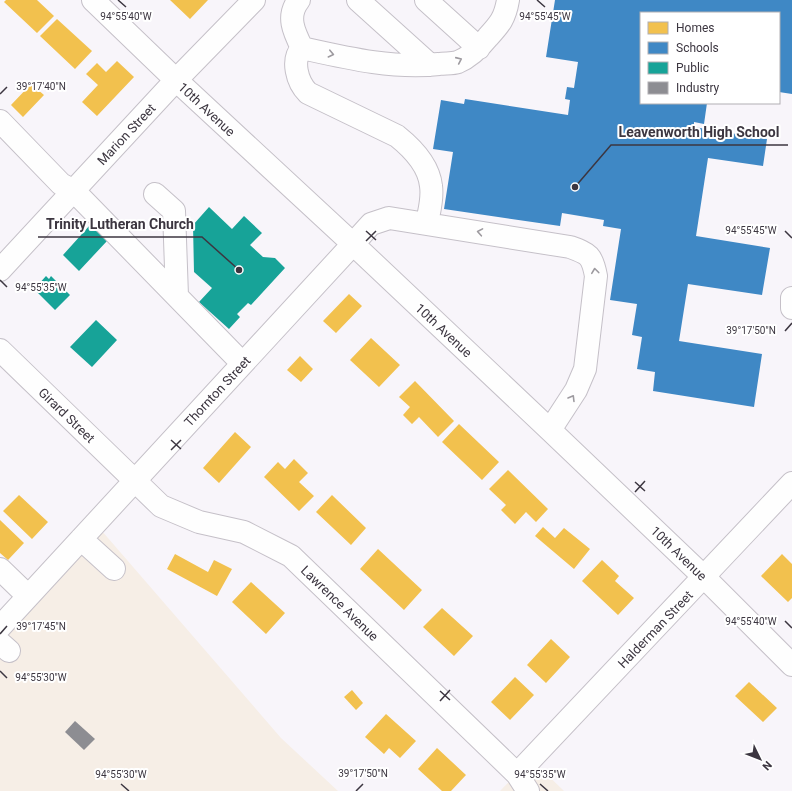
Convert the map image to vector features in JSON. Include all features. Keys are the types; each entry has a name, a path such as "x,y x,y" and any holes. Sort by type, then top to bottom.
{"street":[{"name":"10th Avenue","path":"93,0 176,80 550,430 704,577 792,665"},
{"name":"Marion Street","path":"0,270 176,80 254,0"},
{"path":"299,0 294,7 292,19 295,33 302,48"},
{"path":"358,0 430,65"},
{"path":"426,0 479,48"},
{"path":"302,48 348,58 379,62 430,65 457,62 479,48 498,26 502,5"},
{"path":"302,48 298,52 296,70 302,87 308,93 397,136 423,164 431,185 432,198 427,223"},
{"path":"0,121 61,184 74,191 242,363"},
{"path":"155,194 174,212 177,296"},
{"name":"Thornton Street","path":"0,627 353,244 372,224 388,218 570,247 585,252 594,262 596,276 584,369 576,390 550,430"},
{"path":"792,298 792,308"},
{"name":"Girard Street","path":"0,350 134,481"},
{"name":"Lawrence Avenue","path":"134,481 161,506 199,522 244,532 291,556 522,783"},
{"name":"Halderman Street","path":"522,783 704,577 792,483"},
{"path":"81,539 114,569"},
{"path":"0,569 28,596"}],"shaded area":[{"path":"95,523 281,738 338,791 0,791 0,627"},
{"path":"531,759 564,791 500,791"}],"building: Homes":[{"path":"6,0 37,0 54,16 37,33 4,2"},
{"path":"170,0 208,0 190,19"},
{"path":"57,19 92,51 75,69 40,36"},
{"path":"117,61 134,77 97,116 82,102 98,85 86,74 97,63 106,72"},
{"path":"31,84 44,95 23,117 11,105"},
{"path":"349,294 362,306 336,333 323,321"},
{"path":"371,338 400,365 379,387 350,360"},
{"path":"300,356 313,369 301,382 287,370"},
{"path":"415,381 454,421 438,437 419,417 412,424 403,415 410,407 399,397"},
{"path":"459,424 499,462 482,480 442,442"},
{"path":"235,432 251,447 219,483 203,468"},
{"path":"294,459 308,473 299,482 314,496 299,511 264,477 278,462 285,469"},
{"path":"508,470 548,509 536,522 526,512 515,524 501,510 506,505 489,489"},
{"path":"19,495 48,522 32,539 3,511"},
{"path":"332,495 366,528 351,545 316,512"},
{"path":"0,520 24,543 8,560 0,553"},
{"path":"543,527 555,538 564,528 590,549 574,569 535,536"},
{"path":"378,549 422,590 404,610 360,569"},
{"path":"175,554 208,572 214,560 232,569 217,596 167,569"},
{"path":"782,554 792,564 792,598 788,602 761,576"},
{"path":"602,560 619,576 615,581 634,598 618,615 582,581"},
{"path":"251,582 285,613 266,634 232,602"},
{"path":"442,608 473,636 454,656 423,627"},
{"path":"551,639 570,657 546,683 527,665"},
{"path":"515,677 534,695 510,720 491,702"},
{"path":"749,682 777,708 763,722 735,696"},
{"path":"352,690 363,703 356,710 344,697"},
{"path":"386,714 416,741 400,758 389,748 384,754 365,737"},
{"path":"437,748 466,775 451,791 442,791 418,769"}],"building: Schools":[{"path":"555,0 792,0 792,94 780,92 780,12 640,12 640,104 707,104 704,124 694,122 694,127 767,139 763,166 708,158 696,236 770,248 762,295 688,284 679,341 762,354 754,407 653,391 655,372 637,369 642,337 632,335 637,304 610,300 621,229 603,226 604,220 562,213 560,226 444,209 453,152 433,149 441,100 464,104 465,99 568,115 570,100 565,99 567,87 574,88 578,62 546,57"}],"building: Public":[{"path":"209,207 232,229 244,216 262,233 250,245 263,257 275,258 285,268 251,305 248,303 237,314 240,317 229,329 199,302 212,288 194,272 193,225"},
{"path":"90,225 107,241 79,271 63,255"},
{"path":"46,276 49,279 51,276 70,295 55,310 37,292 40,288 37,286"},
{"path":"96,320 117,340 92,367 70,347"}],"building: Industry":[{"path":"75,721 95,739 84,750 65,732"}],"place":[{"name":"Leavenworth High School","path":"575,187"},
{"name":"Trinity Lutheran Church","path":"239,270"}]}
